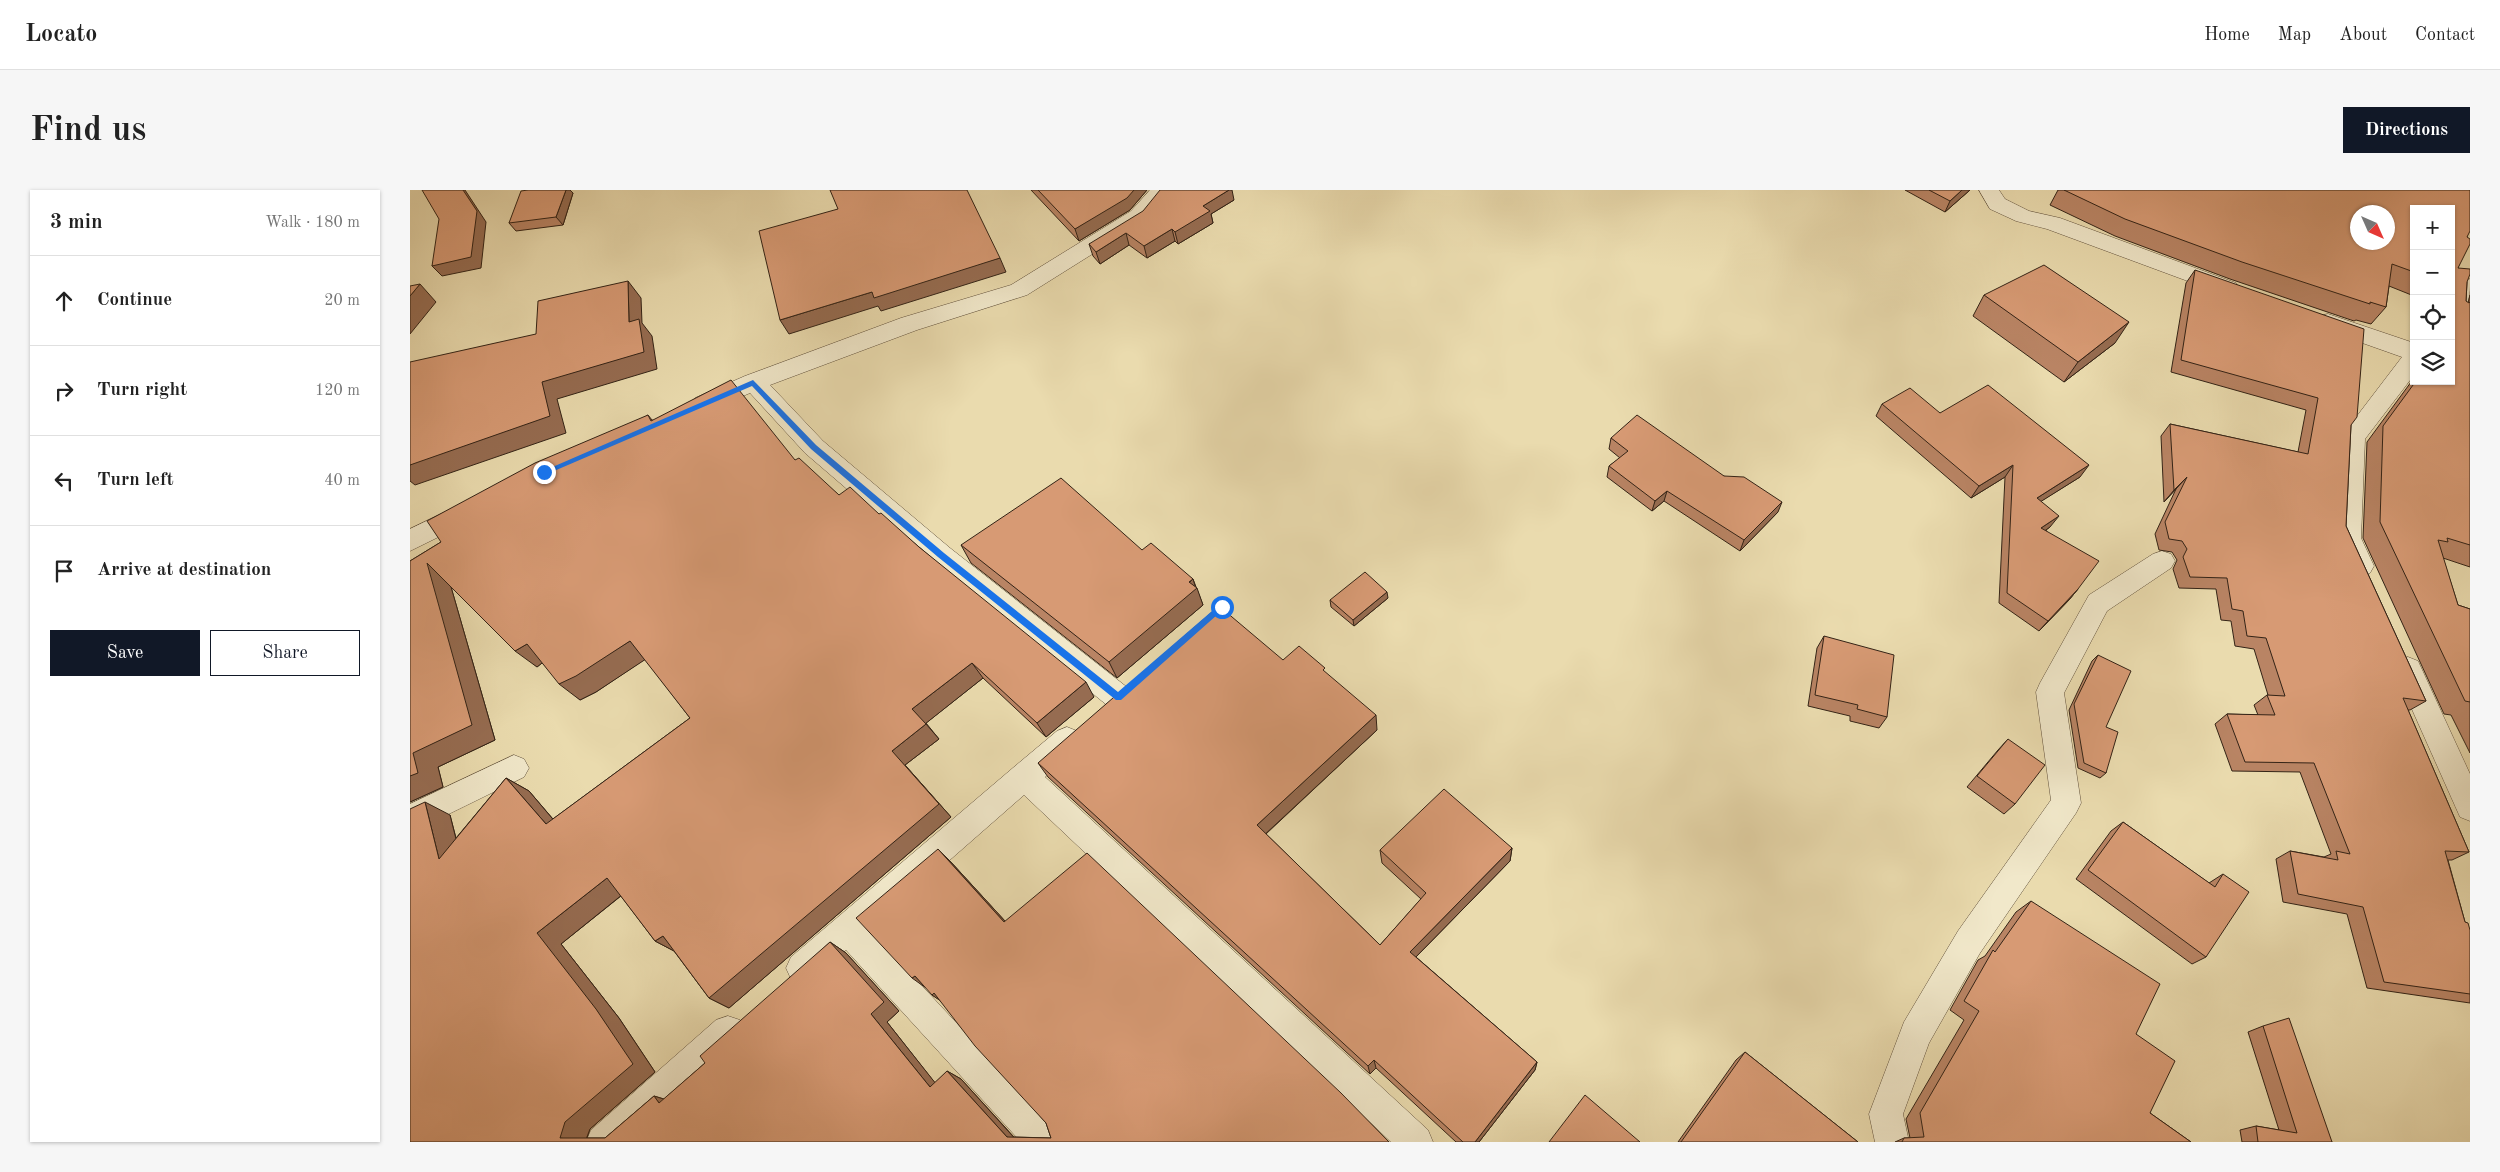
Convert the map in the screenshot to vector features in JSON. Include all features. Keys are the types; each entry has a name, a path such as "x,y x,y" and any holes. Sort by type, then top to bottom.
{"street":[{"path":"681,414 753,382 909,324 1019,290 1138,216 1162,190"},
{"path":"1989,190 1997,204 2023,216 2053,223 2248,296"},
{"path":"2455,305 2470,286"},
{"path":"2313,317 2410,351"},
{"path":"2373,592 2348,538 2354,436 2410,363"},
{"path":"753,382 814,447 1111,703 847,928 781,987"},
{"path":"410,541 486,502"},
{"path":"1892,1142 1886,1114 1916,1034 1968,942 2066,803 2050,692 2098,603 2162,561"},
{"path":"2397,646 2470,807"},
{"path":"410,819 514,768"},
{"path":"1024,776 1416,1142"},
{"path":"847,928 1044,1142"},
{"path":"603,1142 751,1012"}],"building":[{"path":"422,190 463,190 477,211 471,257 432,266 439,219"},
{"path":"566,190 556,217 509,223 521,191"},
{"path":"830,190 967,190 1000,258 874,298 872,292 780,320 759,231 838,209"},
{"path":"1038,190 1134,190 1127,198 1075,229"},
{"path":"1160,190 1229,190 1203,206 1210,211 1175,232 1172,229 1144,246 1126,233 1096,252 1089,244 1143,211"},
{"path":"1929,190 1962,190 1950,201"},
{"path":"2064,190 2470,190 2470,231 2467,237 2470,239 2470,244 2458,268 2470,269 2466,301 2470,302 2470,545 2447,538 2448,542 2438,540 2458,605 2470,609 2470,702 2465,701 2380,522 2383,426 2413,385 2455,385 2455,205 2410,205 2410,271 2392,264 2386,307 2370,302 2370,304 2242,262 2125,219"},
{"path":"2044,265 2129,322 2078,362 1984,295"},
{"path":"2195,270 2364,329 2357,417 2351,425 2346,526 2426,701 2403,698 2469,852 2445,851 2465,922 2468,923 2470,930 2470,994 2384,982 2363,907 2298,894 2290,851 2338,860 2336,851 2350,854 2314,763 2245,762 2227,714 2275,715 2267,695 2285,696 2266,638 2247,636 2243,611 2232,609 2227,578 2190,577 2183,557 2187,549 2182,541 2169,539 2165,522 2187,477 2174,490 2170,424 2308,454 2318,398 2181,360"},
{"path":"628,281 629,322 639,319 644,352 542,382 550,416 410,465 410,362 536,334 538,301"},
{"path":"420,284 410,296 410,286"},
{"path":"731,380 795,460 799,458 839,495 850,487 879,514 881,513 919,547 1086,682 1037,723 972,663 912,709 926,724 892,751 939,804 709,998 663,936 655,941 607,878 537,933 596,1009 633,1064 565,1122 560,1138 605,1138 654,1096 659,1103 705,1063 700,1056 830,942 884,1002 871,1014 930,1087 947,1071 1007,1137 1051,1138 1046,1123 975,1046 934,993 932,995 915,976 912,978 856,918 938,849 1004,922 1087,853 1341,1093 1389,1142 410,1142 410,809 425,802 439,859 506,778 546,824 690,718 630,641 576,676 559,684 527,644 515,651 427,563 472,725 413,753 418,773 410,776 410,561 441,542 427,521 535,463 648,415 651,421"},
{"path":"1988,385 2089,465 2037,498 2059,516 2041,528 2099,561 2078,589 2048,621 2007,593 2013,465 1979,486 1882,404 1910,388 1940,413"},
{"path":"1637,415 1724,476 1744,477 1782,502 1744,540 1667,491 1655,501 1609,466 1628,451 1611,438"},
{"path":"1061,478 1142,550 1151,543 1193,579 1189,582 1197,588 1109,662 961,545"},
{"path":"1365,572 1387,592 1353,620 1330,600"},
{"path":"1219,606 1283,660 1299,646 1325,668 1323,670 1376,715 1257,825 1380,945 1426,893 1380,850 1444,789 1512,848 1410,952 1537,1062 1475,1142 1463,1142 1374,1060 1368,1066 1038,763"},
{"path":"1824,636 1894,655 1887,717 1857,709 1858,705 1815,695"},
{"path":"2098,655 2131,671 2106,727 2118,732 2106,773 2084,763 2074,704"},
{"path":"2008,739 2045,765 2015,804 1977,776"},
{"path":"2123,822 2215,887 2223,874 2249,892 2206,957 2088,870"},
{"path":"2031,901 2160,984 2136,1034 2175,1061 2150,1113 2191,1142 1902,1142 1904,1138 1924,1137 1920,1113 1979,1011 1964,1001 1993,950 1995,952"},
{"path":"2289,1018 2332,1142 2258,1142 2256,1126 2297,1133 2263,1026"},
{"path":"1745,1052 1858,1142 1681,1142"},
{"path":"1585,1095 1640,1142 1549,1142"}],"route":[{"path":"544,472 753,382 814,447 941,555 1118,697 1222,607"}]}
